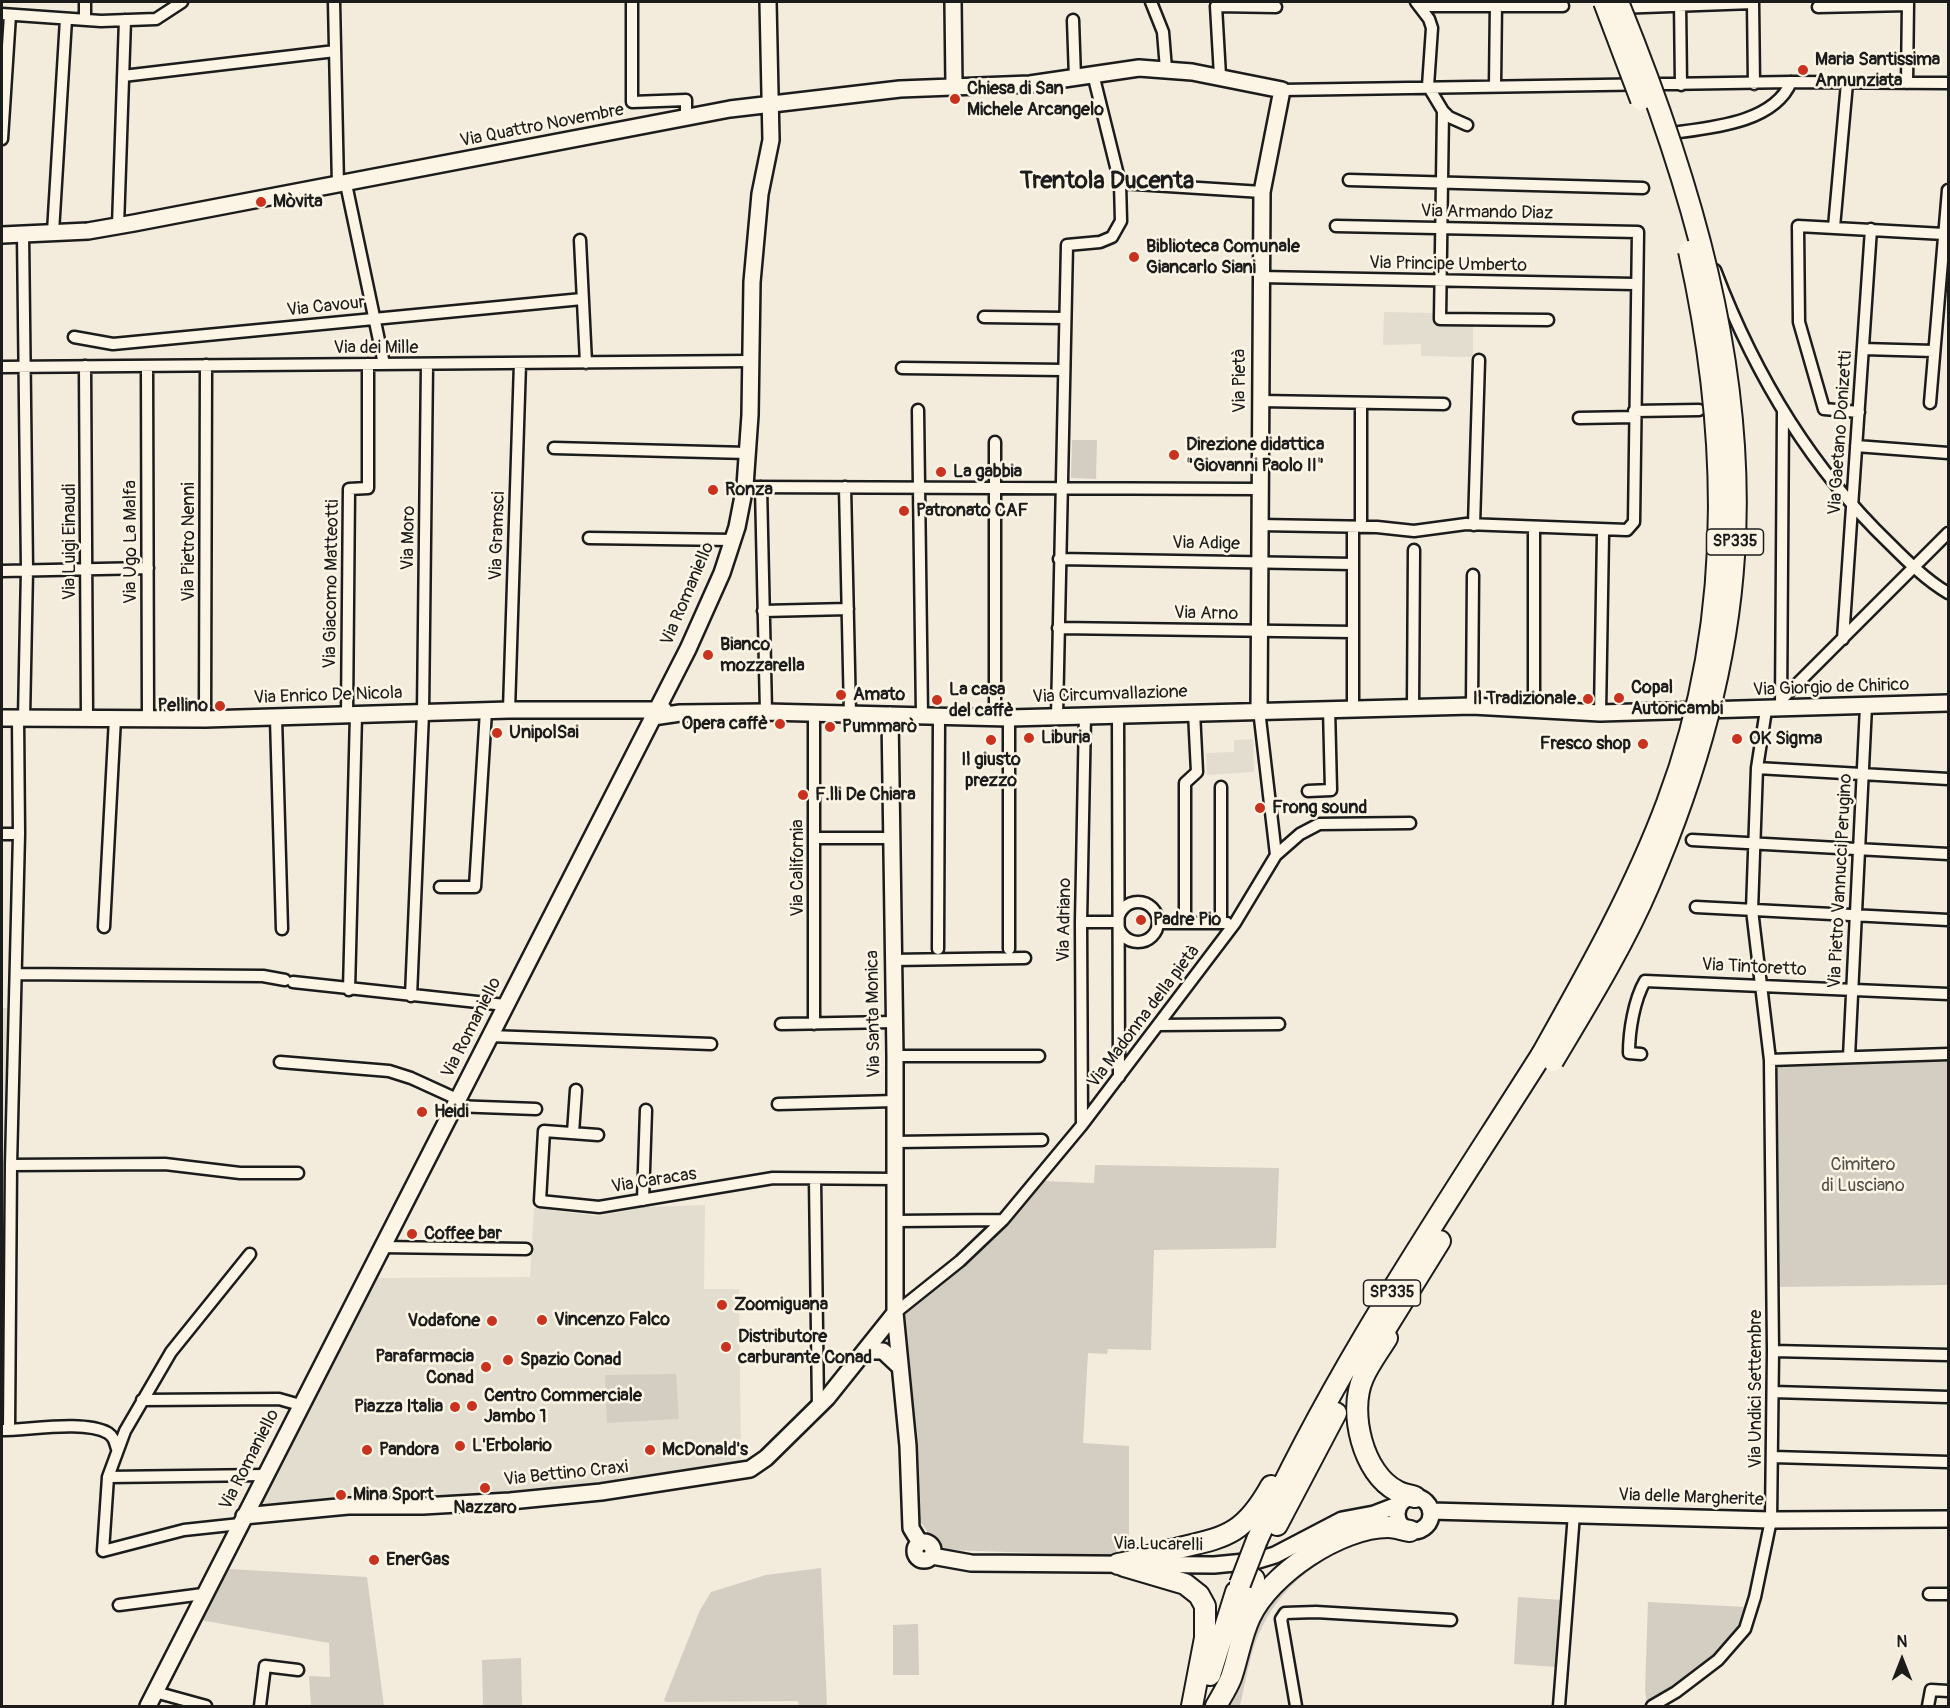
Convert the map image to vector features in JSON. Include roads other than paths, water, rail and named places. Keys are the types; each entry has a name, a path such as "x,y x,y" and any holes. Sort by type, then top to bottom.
{"highway":[{"name":"SP335","path":"1264,1539 1350,1388 1547,1058 1606,940 1668,802 1693,719 1707,654 1716,596 1721,527 1718,428 1699,298 1685,236 1612,3"},
{"name":"SP335","path":"1214,1707 1224,1662 1247,1582 1281,1486 1388,1299 1547,1058"},
{"path":"1408,1500 1382,1478 1368,1458 1358,1430 1357,1407 1362,1380 1411,1298 1421,1272"},
{"path":"1118,1564 1143,1561 1166,1551 1218,1540 1236,1529 1253,1514 1302,1428 1320,1415"},
{"path":"1214,1707 1230,1679 1250,1617 1267,1589 1292,1567 1331,1543 1362,1532 1404,1526"},
{"path":"1118,1564 1185,1584 1199,1595 1205,1606 1205,1638 1192,1707"},
{"name":"SP335","path":"1201,1707 1228,1614 1247,1582"}],"street":[{"path":"85,2 85,20"},
{"path":"2,139 6,15 85,20 156,19 182,2"},
{"path":"334,2 342,185 384,364"},
{"path":"632,2 632,102 686,100 686,118"},
{"name":"Via Romaniello","path":"151,1700 505,1005 665,710 722,573 744,487 747,453 752,282 760,194 771,140 768,2"},
{"path":"953,2 954,86"},
{"path":"1150,2 1163,32 1166,69"},
{"path":"1754,84 1754,2 1612,3 1747,345 1783,411 1828,479 1852,507 1915,567 1948,593"},
{"path":"1680,3 1681,85"},
{"path":"1818,7 1908,3 1907,83"},
{"path":"1417,4 1563,6"},
{"path":"1417,4 1432,28 1428,86 1443,111 1449,117 1467,125"},
{"path":"1495,86 1496,4"},
{"path":"1220,76 1216,6 1276,7"},
{"path":"52,232 66,19"},
{"path":"118,226 125,20"},
{"path":"1073,20 1075,78"},
{"path":"123,76 335,51"},
{"name":"Via Quattro Novembre","path":"2,235 118,226 686,118 771,104 900,89 1030,84 1139,68 1220,76 1282,90"},
{"path":"1057,716 1067,245 1100,242 1113,237 1121,221 1119,183 1093,74"},
{"path":"1662,134 1713,127 1765,113 1786,95 1791,82"},
{"path":"1282,90 1791,82 1948,83"},
{"path":"1834,227 1847,83"},
{"name":"Via Pietà","path":"1259,710 1262,192 1282,90"},
{"path":"1443,111 1440,319 1548,320"},
{"path":"1349,180 1643,188"},
{"path":"1119,183 1262,192"},
{"path":"1930,403 1948,190"},
{"name":"Via Armando Diaz","path":"1336,226 1638,232 1635,284"},
{"path":"1859,412 1824,409 1799,322 1798,226 1944,234"},
{"name":"Via Gaetano Donizetti","path":"1843,639 1871,229"},
{"path":"23,234 27,570 21,718 11,1165 12,1245 5,1430 92,1428 106,1432 114,1438 117,1449"},
{"path":"580,240 586,363"},
{"name":"Via Principe Umberto","path":"1260,277 1635,284"},
{"path":"1259,525 1414,531 1474,525 1628,530 1634,522 1635,284"},
{"name":"Via Cavour","path":"74,337 113,344 582,299"},
{"path":"984,317 1064,318"},
{"path":"1863,348 1934,351"},
{"path":"1474,525 1479,360"},
{"name":"Via dei Mille","path":"2,367 750,361"},
{"name":"Via Gramsci","path":"509,710 520,363"},
{"name":"Via Giacomo Matteotti","path":"352,715 349,489 368,489 368,364"},
{"name":"Via Moro","path":"411,996 423,713 427,364"},
{"name":"Via Pietro Nenni","path":"205,719 206,365"},
{"name":"Via Luigi Einaudi","path":"85,366 87,718"},
{"name":"Via Ugo La Malfa","path":"147,366 148,718"},
{"path":"902,368 1064,370"},
{"path":"1260,401 1444,404"},
{"path":"1353,708 1353,564 1357,527 1361,403"},
{"path":"918,410 922,716"},
{"path":"1579,418 1699,410"},
{"name":"Via Undici Settembre","path":"1652,1707 1718,1660 1745,1629 1755,1597 1771,1520 1773,1351 1770,1060 1752,910 1757,768 1776,706 1783,411"},
{"path":"995,442 1009,949"},
{"path":"1856,446 1948,453"},
{"path":"554,448 747,453"},
{"path":"744,487 1259,489"},
{"path":"761,487 766,712"},
{"path":"845,487 850,714"},
{"path":"1534,527 1538,710 1600,713 1603,534"},
{"path":"1776,706 1948,533"},
{"path":"590,538 732,540"},
{"path":"1413,706 1414,550"},
{"name":"Via Adige","path":"1059,559 1353,564"},
{"path":"2,571 148,568"},
{"path":"1472,705 1473,576"},
{"path":"764,611 848,609"},
{"name":"Via Arno","path":"1058,628 1353,632"},
{"name":"Via Giorgio de Chirico","path":"1600,713 1715,712 1776,706 1948,704"},
{"name":"Via Circumvallazione","path":"665,710 1002,718 1472,705 1538,710"},
{"name":"Via Pietro Vannucci Perugino","path":"1849,1057 1866,706"},
{"path":"1308,791 1331,790 1329,708"},
{"name":"Via Enrico De Nicola","path":"2,718 205,719 509,710 665,710"},
{"path":"1259,710 1276,855"},
{"path":"440,887 475,887 486,711"},
{"path":"1185,923 1185,783 1197,772 1194,712"},
{"name":"Via California","path":"814,713 814,1023"},
{"name":"Via Santa Monica","path":"890,714 895,1056 895,1313"},
{"name":"Via Adriano","path":"1082,1125 1081,922 1085,714"},
{"path":"1118,714 1119,1077"},
{"path":"349,990 352,715"},
{"path":"938,949 939,717"},
{"path":"104,927 115,718"},
{"path":"276,718 282,929"},
{"path":"1757,768 1948,779"},
{"path":"1221,787 1221,923"},
{"path":"1276,855 1300,834 1319,824 1410,823"},
{"path":"2,834 19,834"},
{"path":"814,838 893,838"},
{"path":"1692,840 1948,854"},
{"name":"Via Madonna della pietà","path":"895,1313 960,1261 1003,1220 1082,1125 1235,923 1276,855"},
{"path":"1139,902 1155,911 1158,923 1156,930 1148,939 1134,941 1123,935 1118,922 1122,910 1139,902"},
{"path":"1696,907 1948,920"},
{"path":"1081,922 1118,922"},
{"path":"1158,923 1235,923"},
{"path":"892,960 1025,958"},
{"path":"17,974 263,976 349,990 505,1005"},
{"name":"Via Tintoretto","path":"1641,1054 1629,1053 1629,1043 1638,995 1645,981 1761,984 1948,994"},
{"path":"781,1024 894,1022"},
{"path":"1158,1025 1279,1024"},
{"path":"489,1036 711,1044"},
{"path":"1770,1060 1948,1054"},
{"path":"895,1056 1038,1056"},
{"path":"280,1062 389,1071 455,1102 536,1109"},
{"path":"573,1133 576,1090"},
{"path":"778,1104 895,1101"},
{"path":"643,1200 646,1110"},
{"name":"Via Caracas","path":"598,1135 544,1131 540,1201 599,1207 773,1178 896,1179"},
{"path":"895,1142 1042,1140"},
{"path":"11,1165 165,1164 240,1173 298,1173"},
{"path":"814,1179 818,1407"},
{"path":"896,1221 1003,1220"},
{"path":"381,1247 526,1249"},
{"path":"242,1520 184,1530 103,1551 108,1477 117,1449 142,1400 187,1329 250,1254"},
{"name":"Via Bettino Craxi","path":"242,1520 348,1506 423,1506 521,1500 609,1491 750,1469 761,1463 818,1407 895,1313"},
{"name":"Via Lucarelli","path":"895,1313 908,1446 911,1528 920,1543 931,1545 932,1556 971,1563 1214,1565 1255,1561 1275,1555 1342,1520 1374,1514 1408,1500"},
{"path":"866,1351 882,1351 900,1367"},
{"path":"1773,1351 1948,1355"},
{"path":"1773,1392 1948,1397"},
{"path":"142,1400 279,1399 300,1405"},
{"path":"1773,1457 1948,1462"},
{"path":"108,1477 265,1475"},
{"path":"1408,1500 1426,1501 1431,1511 1426,1527 1404,1526 1408,1500"},
{"name":"Via delle Margherite","path":"1431,1511 1771,1520 1948,1519"},
{"name":"Via Lucarelli","path":"1374,1514 1404,1526"},
{"path":"1559,1707 1574,1514"},
{"path":"119,1605 203,1594"},
{"path":"1929,1594 1948,1594"},
{"path":"1296,1707 1281,1619 1285,1613 1316,1611 1451,1620"},
{"path":"260,1707 265,1666 298,1670"},
{"path":"1928,1707 1931,1690 1948,1691"},
{"path":"151,1700 206,1707"}],"place":[{"name":"Maria Santissima Annunziata","path":"1803,70"},
{"name":"Chiesa di San Michele Arcangelo","path":"955,99"},
{"name":"Mòvita","path":"261,202"},
{"name":"Biblioteca Comunale Giancarlo Siani","path":"1134,257"},
{"name":"Direzione didattica \"Giovanni Paolo II\"","path":"1174,455"},
{"name":"La gabbia","path":"941,472"},
{"name":"Ronza","path":"713,490"},
{"name":"Patronato CAF","path":"904,511"},
{"name":"Bianco mozzarella","path":"708,655"},
{"name":"Amato","path":"841,695"},
{"name":"Copal Autoricambi","path":"1619,698"},
{"name":"Il Tradizionale","path":"1588,699"},
{"name":"La casa del caffè","path":"937,700"},
{"name":"Pellino","path":"220,706"},
{"name":"Opera caffè","path":"780,724"},
{"name":"Pummarò","path":"830,727"},
{"name":"UnipolSai","path":"497,733"},
{"name":"Liburia","path":"1029,738"},
{"name":"OK Sigma","path":"1737,739"},
{"name":"Il giusto prezzo","path":"991,740"},
{"name":"Fresco shop","path":"1643,744"},
{"name":"F.lli De Chiara","path":"803,795"},
{"name":"Frong sound","path":"1260,808"},
{"name":"Padre Pio","path":"1141,920"},
{"name":"Heidi","path":"422,1112"},
{"name":"Coffee bar","path":"412,1234"},
{"name":"Zoomiguana","path":"722,1305"},
{"name":"Vincenzo Falco","path":"542,1320"},
{"name":"Vodafone","path":"492,1321"},
{"name":"Distributore carburante Conad","path":"726,1347"},
{"name":"Spazio Conad","path":"508,1360"},
{"name":"Parafarmacia Conad","path":"486,1367"},
{"name":"Centro Commerciale Jambo 1","path":"472,1406"},
{"name":"Piazza Italia","path":"455,1407"},
{"name":"L'Erbolario","path":"460,1446"},
{"name":"Pandora","path":"367,1450"},
{"name":"McDonald's","path":"650,1450"},
{"name":"Nazzaro","path":"485,1488"},
{"name":"Mina Sport","path":"341,1495"},
{"name":"EnerGas","path":"374,1560"}],"district":[{"name":"Trentola Ducenta","path":"1107,182"}],"park label":[{"name":"Cimitero di Lusciano","path":"1863,1175"}]}
